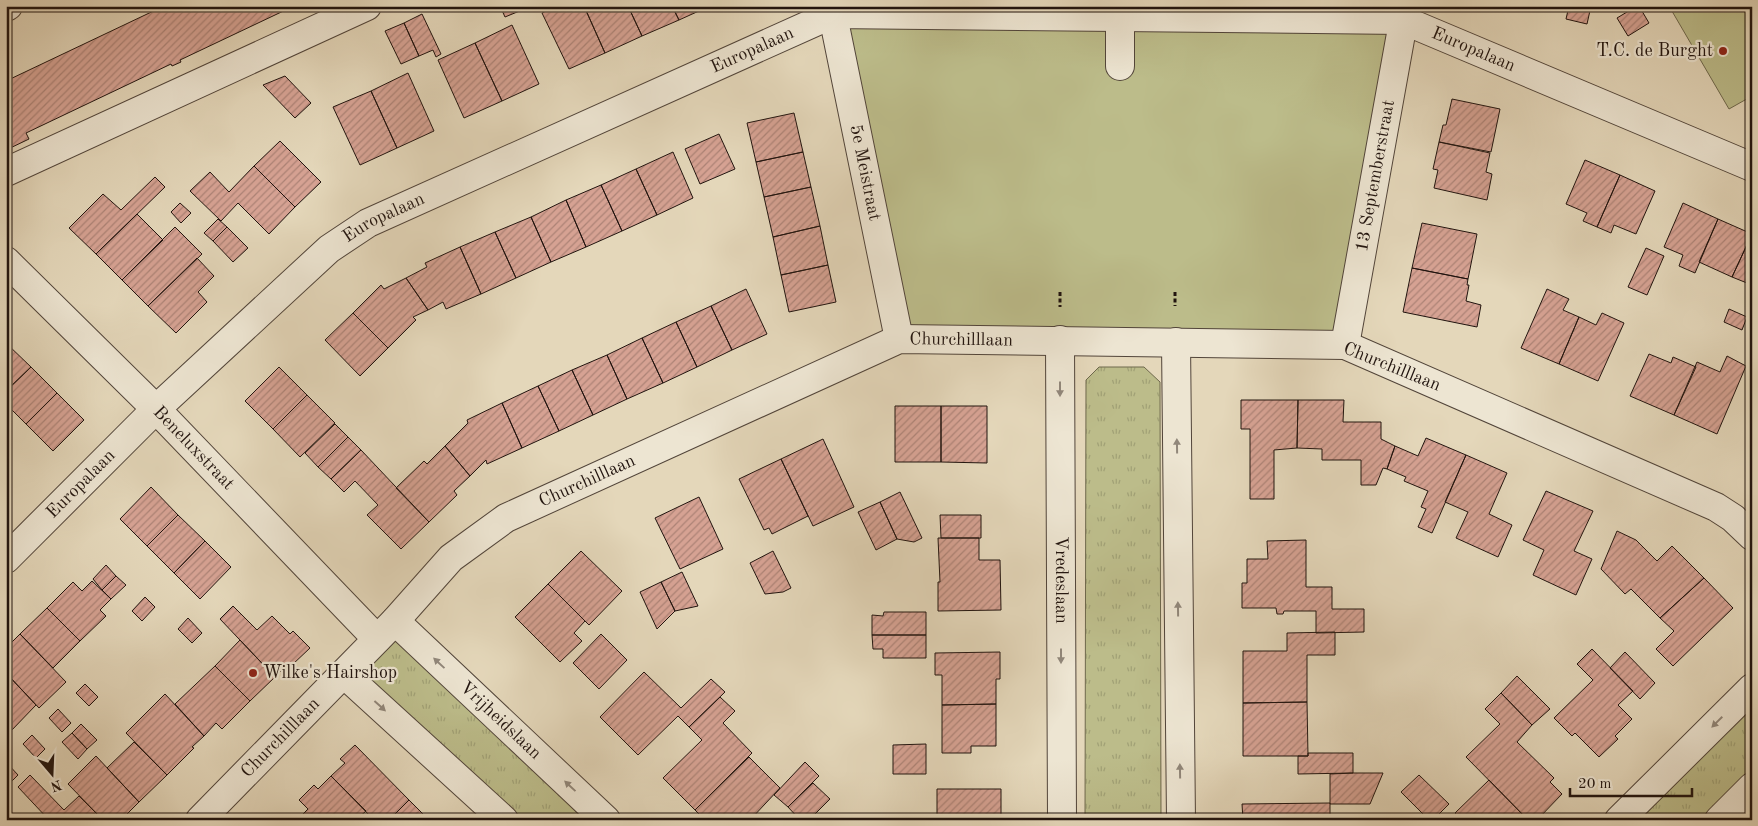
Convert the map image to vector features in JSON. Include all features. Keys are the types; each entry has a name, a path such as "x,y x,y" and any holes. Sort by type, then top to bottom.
{"street":[{"path":"6,172 367,6"},
{"name":"Europalaan","path":"6,558 156,409 329,249 368,223 832,10 1120,17 1405,13 1752,167"},
{"name":"5e Meistraat","path":"832,10 899,339"},
{"name":"13 Septemberstraat","path":"1345,344 1405,13"},
{"path":"1120,17 1120,66"},
{"name":"Beneluxstraat","path":"6,260 156,409 386,630"},
{"name":"Churchilllaan","path":"200,820 344,674 452,558 506,518 899,339 1345,344 1716,506 1733,518 1752,536"},
{"name":"Vredeslaan","path":"1060,340 1062,820"},
{"path":"1176,342 1181,820"},
{"name":"Vrijheidslaan","path":"386,630 606,820"},
{"path":"344,674 504,820"},
{"path":"1619,820 1752,688"},
{"path":"1719,820 1752,787"}],"green space":[{"name":"T.C. de Burght","path":"1669,6 1752,6 1752,96 1729,109"},
{"path":"1396,24 1342,337 906,330 845,25"},
{"path":"1099,367 1144,367 1160,382 1161,820 1085,820 1086,380"},
{"path":"398,635 584,820 519,820 360,672"},
{"path":"1752,699 1752,774 1704,820 1634,820"}],"building":[{"path":"164,6 294,6 180,60 181,62 172,66 171,64 26,133 29,139 6,150 6,81"},
{"path":"500,6 521,6 522,10 505,17"},
{"path":"556,6 584,6 605,53 569,69 542,13"},
{"path":"584,6 628,6 642,36 605,53"},
{"path":"628,6 672,6 679,20 642,36"},
{"path":"672,6 710,6 679,20"},
{"path":"1569,6 1591,6 1587,24 1566,19"},
{"path":"1639,6 1649,23 1628,36 1617,18"},
{"path":"422,14 441,54 436,57 433,50 419,56 404,23"},
{"path":"404,23 419,56 401,64 385,31"},
{"path":"512,25 539,84 502,101 475,43"},
{"path":"475,43 502,101 464,118 438,60"},
{"path":"408,73 434,131 397,148 371,91"},
{"path":"285,76 311,103 295,118 263,85"},
{"path":"371,91 397,148 360,165 333,107"},
{"path":"1452,99 1500,109 1491,152 1439,142 1443,125 1446,125"},
{"path":"794,113 803,152 756,162 747,123"},
{"path":"719,134 735,169 700,184 685,149"},
{"path":"280,141 321,182 295,207 254,166"},
{"path":"1439,142 1490,153 1486,172 1492,174 1487,200 1434,188 1438,170 1433,169"},
{"path":"673,152 693,198 657,215 636,169"},
{"path":"803,152 811,187 764,197 756,162"},
{"path":"1585,160 1620,175 1597,227 1583,221 1587,213 1566,204"},
{"path":"254,166 295,207 269,234 238,203 221,221 190,191 210,172 229,192"},
{"path":"636,169 657,215 622,231 601,185"},
{"path":"1620,175 1655,191 1636,234 1614,225 1611,233 1597,227"},
{"path":"155,177 165,187 96,254 69,228 103,194 121,210"},
{"path":"601,185 622,231 586,247 566,200"},
{"path":"811,187 820,226 773,237 764,197"},
{"path":"566,200 586,247 551,262 531,217"},
{"path":"180,203 191,213 181,223 171,212"},
{"path":"1683,203 1718,219 1695,273 1679,266 1683,255 1664,247"},
{"path":"137,214 163,240 122,280 96,254"},
{"path":"531,217 551,262 516,278 495,232"},
{"path":"218,219 227,227 213,241 204,233"},
{"path":"1718,219 1752,234 1732,277 1699,262"},
{"path":"1422,223 1477,234 1468,279 1412,268"},
{"path":"820,226 828,265 781,275 773,237"},
{"path":"175,227 202,254 148,306 122,280"},
{"path":"227,227 248,248 233,262 213,241"},
{"path":"495,232 516,278 481,294 460,247"},
{"path":"1752,234 1752,285 1732,277"},
{"path":"460,247 481,294 446,309 443,302 428,310 406,278 427,267 425,263"},
{"path":"1646,248 1664,256 1647,295 1628,287"},
{"path":"197,258 214,276 198,292 207,302 176,333 148,306"},
{"path":"828,265 836,302 789,312 781,275"},
{"path":"1412,268 1468,279 1467,285 1469,285 1466,301 1481,305 1477,327 1403,312"},
{"path":"406,278 428,310 413,317 416,320 388,348 353,313 381,285 384,289"},
{"path":"746,289 767,334 732,350 711,306"},
{"path":"1547,289 1569,299 1563,310 1579,317 1559,364 1521,348"},
{"path":"711,306 732,350 697,367 676,322"},
{"path":"1729,309 1747,317 1742,330 1724,322"},
{"path":"353,313 388,348 360,376 325,340"},
{"path":"1602,313 1624,323 1598,381 1559,364 1579,317 1596,325"},
{"path":"676,322 697,367 663,383 642,338"},
{"path":"642,338 663,383 627,399 607,355"},
{"path":"6,343 31,367 6,391"},
{"path":"1649,354 1671,363 1673,357 1696,367 1674,415 1630,396"},
{"path":"607,355 627,399 593,415 572,370"},
{"path":"1727,356 1746,366 1717,434 1674,415 1697,362 1720,372"},
{"path":"31,367 57,393 26,424 6,404 6,391"},
{"path":"279,367 307,395 273,429 245,401"},
{"path":"572,370 593,415 559,431 538,386"},
{"path":"538,386 559,431 522,448 502,403"},
{"path":"57,393 84,420 53,451 26,424"},
{"path":"307,395 335,423 300,457 273,429"},
{"path":"1241,400 1298,400 1297,448 1274,450 1274,499 1250,499 1250,429 1241,429"},
{"path":"1298,400 1344,400 1343,422 1381,422 1381,439 1395,446 1387,469 1383,468 1376,485 1361,485 1361,460 1322,460 1322,449 1297,448"},
{"path":"502,403 522,448 487,464 486,460 470,476 445,446 468,423 467,420"},
{"path":"895,406 941,406 941,462 895,462"},
{"path":"941,406 987,406 987,463 941,462"},
{"path":"335,424 348,437 318,467 305,453"},
{"path":"348,437 361,450 331,479 318,467"},
{"path":"1426,438 1466,455 1432,533 1418,527 1426,509 1421,507 1428,491 1404,481 1406,477 1387,469 1395,446 1418,456"},
{"path":"823,439 854,507 813,526 781,459"},
{"path":"445,446 470,476 454,491 457,495 429,522 396,488 424,461 427,464"},
{"path":"361,450 429,522 401,549 367,515 378,505 355,481 344,492 331,479"},
{"path":"1466,455 1507,473 1489,514 1512,525 1498,557 1456,538 1468,512 1445,502"},
{"path":"781,459 808,516 772,534 769,528 764,530 739,479"},
{"path":"151,487 178,515 147,546 120,519"},
{"path":"1546,491 1593,511 1574,551 1592,559 1576,595 1533,575 1544,550 1523,540"},
{"path":"900,492 922,538 914,542 897,539 880,502"},
{"path":"699,497 723,549 680,569 655,518"},
{"path":"880,502 897,539 876,550 858,512"},
{"path":"178,515 205,541 174,573 147,546"},
{"path":"940,515 981,515 981,538 941,538"},
{"path":"1617,531 1636,540 1657,561 1672,546 1704,578 1660,618 1631,589 1625,594 1601,569"},
{"path":"938,538 979,538 979,560 1000,560 1001,610 938,611 938,582 940,582"},
{"path":"1306,540 1306,587 1332,587 1332,609 1364,609 1364,632 1316,633 1316,611 1284,611 1283,614 1277,614 1276,608 1242,608 1242,583 1247,583 1247,559 1268,559 1267,541"},
{"path":"205,541 231,567 200,599 174,573"},
{"path":"581,551 622,591 589,625 548,584"},
{"path":"773,551 791,588 783,592 765,594 750,563"},
{"path":"106,565 116,576 102,590 93,579"},
{"path":"682,572 698,606 675,611 661,582"},
{"path":"116,576 126,585 111,599 102,590"},
{"path":"1704,578 1733,608 1673,666 1656,649 1674,631 1660,618"},
{"path":"92,581 111,599 100,610 106,616 80,641 47,608 73,582 82,591"},
{"path":"661,582 675,611 657,629 640,592"},
{"path":"548,584 585,621 574,633 582,641 560,662 515,617"},
{"path":"145,597 155,607 142,621 132,611"},
{"path":"233,606 257,630 272,616 290,634 293,631 310,648 292,665 289,663 275,677 220,619"},
{"path":"47,608 80,641 53,668 20,634"},
{"path":"884,612 926,612 926,635 872,635 872,615 883,616"},
{"path":"188,618 202,633 192,643 178,629"},
{"path":"1335,632 1335,655 1307,655 1307,702 1243,703 1243,651 1287,651 1287,633"},
{"path":"20,634 66,682 39,708 6,673 6,648"},
{"path":"601,634 627,660 599,689 573,663"},
{"path":"872,635 926,635 926,658 883,658 883,649 873,649"},
{"path":"240,640 275,677 250,701 215,666"},
{"path":"1592,649 1633,691 1618,705 1632,719 1615,736 1618,739 1599,757 1575,733 1572,736 1554,718 1593,680 1577,664"},
{"path":"1000,652 1000,679 996,679 996,704 942,705 942,675 935,675 935,653"},
{"path":"1625,652 1655,683 1640,699 1610,668"},
{"path":"215,666 250,701 222,729 216,723 204,736 175,704"},
{"path":"644,672 681,708 711,679 725,692 689,727 678,716 638,755 600,717"},
{"path":"6,673 36,705 10,732 6,728"},
{"path":"1517,676 1550,709 1532,725 1501,693"},
{"path":"85,684 98,697 89,706 76,693"},
{"path":"1501,693 1532,725 1517,742 1554,778 1550,782 1562,794 1537,820 1528,820 1466,757 1500,724 1485,709"},
{"path":"165,694 204,736 167,775 126,733"},
{"path":"720,697 735,711 723,723 752,753 695,810 663,778 702,740 689,727"},
{"path":"1307,702 1308,756 1243,756 1243,703"},
{"path":"996,704 996,746 971,746 971,753 942,753 942,705"},
{"path":"58,709 71,723 62,732 49,718"},
{"path":"81,724 97,740 87,749 72,733"},
{"path":"72,733 87,749 78,759 62,742"},
{"path":"32,735 45,749 36,758 23,744"},
{"path":"134,742 167,775 139,802 107,768"},
{"path":"926,744 926,774 893,774 893,745"},
{"path":"355,745 409,800 389,820 374,820 331,776 345,763 340,759"},
{"path":"1308,753 1353,753 1353,773 1298,774 1298,756 1308,756"},
{"path":"96,756 139,802 121,820 103,820 68,784"},
{"path":"749,757 780,788 750,820 705,820 695,810"},
{"path":"6,762 18,775 9,784 6,781"},
{"path":"805,762 819,776 788,807 774,795"},
{"path":"1383,773 1370,804 1330,804 1330,774"},
{"path":"30,775 64,810 79,796 103,820 49,820 18,787"},
{"path":"1419,775 1449,804 1433,820 1429,820 1401,792"},
{"path":"331,776 366,811 356,820 297,820 308,809 299,800 314,785 318,789"},
{"path":"1489,780 1528,820 1462,820 1455,813"},
{"path":"813,783 830,799 809,820 800,820 788,807"},
{"path":"937,789 1001,789 1001,820 937,820"},
{"path":"409,800 423,814 418,820 389,820"},
{"path":"1330,803 1330,820 1243,820 1242,804"}],"place":[{"name":"T.C. de Burght","path":"1723,51"},
{"name":"Wilke's Hairshop","path":"253,673"}]}
